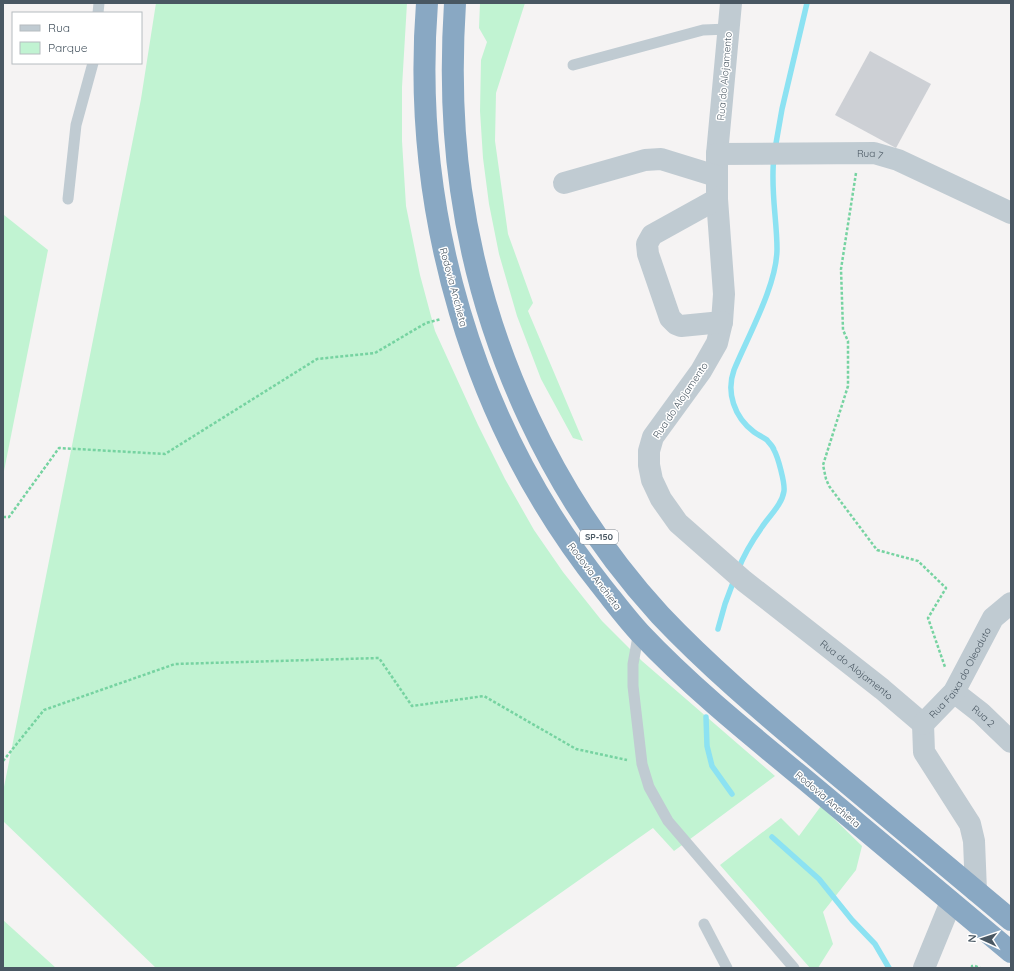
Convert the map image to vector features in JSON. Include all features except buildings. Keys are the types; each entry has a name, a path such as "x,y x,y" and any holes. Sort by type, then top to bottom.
{"highway":[{"name":"Rodovia Anchieta","path":"427,3 424,49 424,91 428,153 440,234 460,313 473,352 488,390 519,458 542,500 585,566 639,631 677,670 750,734 1011,952"},
{"name":"SP-150","path":"455,3 452,92 456,151 462,198 476,268 496,336 513,380 528,416 566,486 609,552 633,583 659,613 693,648 765,713 1011,920"}],"street":[{"name":"Rua do Alojamento","path":"731,3 716,176 724,294 722,322 717,343 701,370 653,437 649,451 649,465 652,480 661,499 678,523 744,581 882,689 923,724"},
{"name":"Rua 7","path":"717,154 874,153 898,160 1011,213"},
{"path":"564,183 645,160 662,159 716,176"},
{"path":"717,199 652,235 647,244 648,254 670,318 676,324 681,326 722,322"},
{"name":"Rua Faixa do Oleoduto","path":"923,724 954,692 993,618 1011,603"},
{"name":"Rua 2","path":"954,692 981,713 1011,742"},
{"path":"923,724 924,752 970,824 974,841 976,891"},
{"path":"924,968 951,902"}],"lane":[{"path":"573,65 704,30 728,29"},
{"path":"68,200 76,125 93,64"},
{"path":"639,631 633,664 633,686 642,764 648,787 668,821 794,968"},
{"path":"704,924 727,968"}],"path":[{"path":"859,152 841,269 842,330 848,342 848,386 823,465 829,486 877,550 918,561 946,588 928,618 954,692"},
{"path":"3,517 9,517 59,448 165,454 317,359 375,353 426,323 460,313"},
{"path":"3,761 44,710 176,664 378,658 412,706 484,696 576,749 642,764"},
{"path":"972,968 972,966 980,968"}],"green space":[{"path":"156,3 407,3 402,87 402,141 406,206 420,275 435,331 478,425 505,479 534,530 563,572 602,621 642,661 775,776 674,851 653,828 454,968 156,968 3,821 3,792 141,99"},
{"path":"480,3 525,3 496,93 495,141 508,234 533,303 528,311 583,441 573,438 541,379 517,316 499,254 489,204 483,158 480,111 481,60 487,42 479,28"},
{"path":"4,215 48,250 3,476 3,216"},
{"path":"821,806 862,846 856,870 823,912 833,944 818,968 810,968 720,865 781,818 799,836"},
{"path":"3,920 56,968 3,968"}],"waterway":[{"path":"775,149 782,109 807,3"},
{"path":"738,570 752,543 781,501 784,491 781,470 772,446 767,440 747,426 741,419 734,404 731,387 734,370 761,310 776,263 777,238 773,192 774,157"},
{"path":"718,629 734,580"},
{"path":"706,717 707,746 712,766 732,794"},
{"path":"772,837 819,879 852,920 875,944 889,968"}]}
